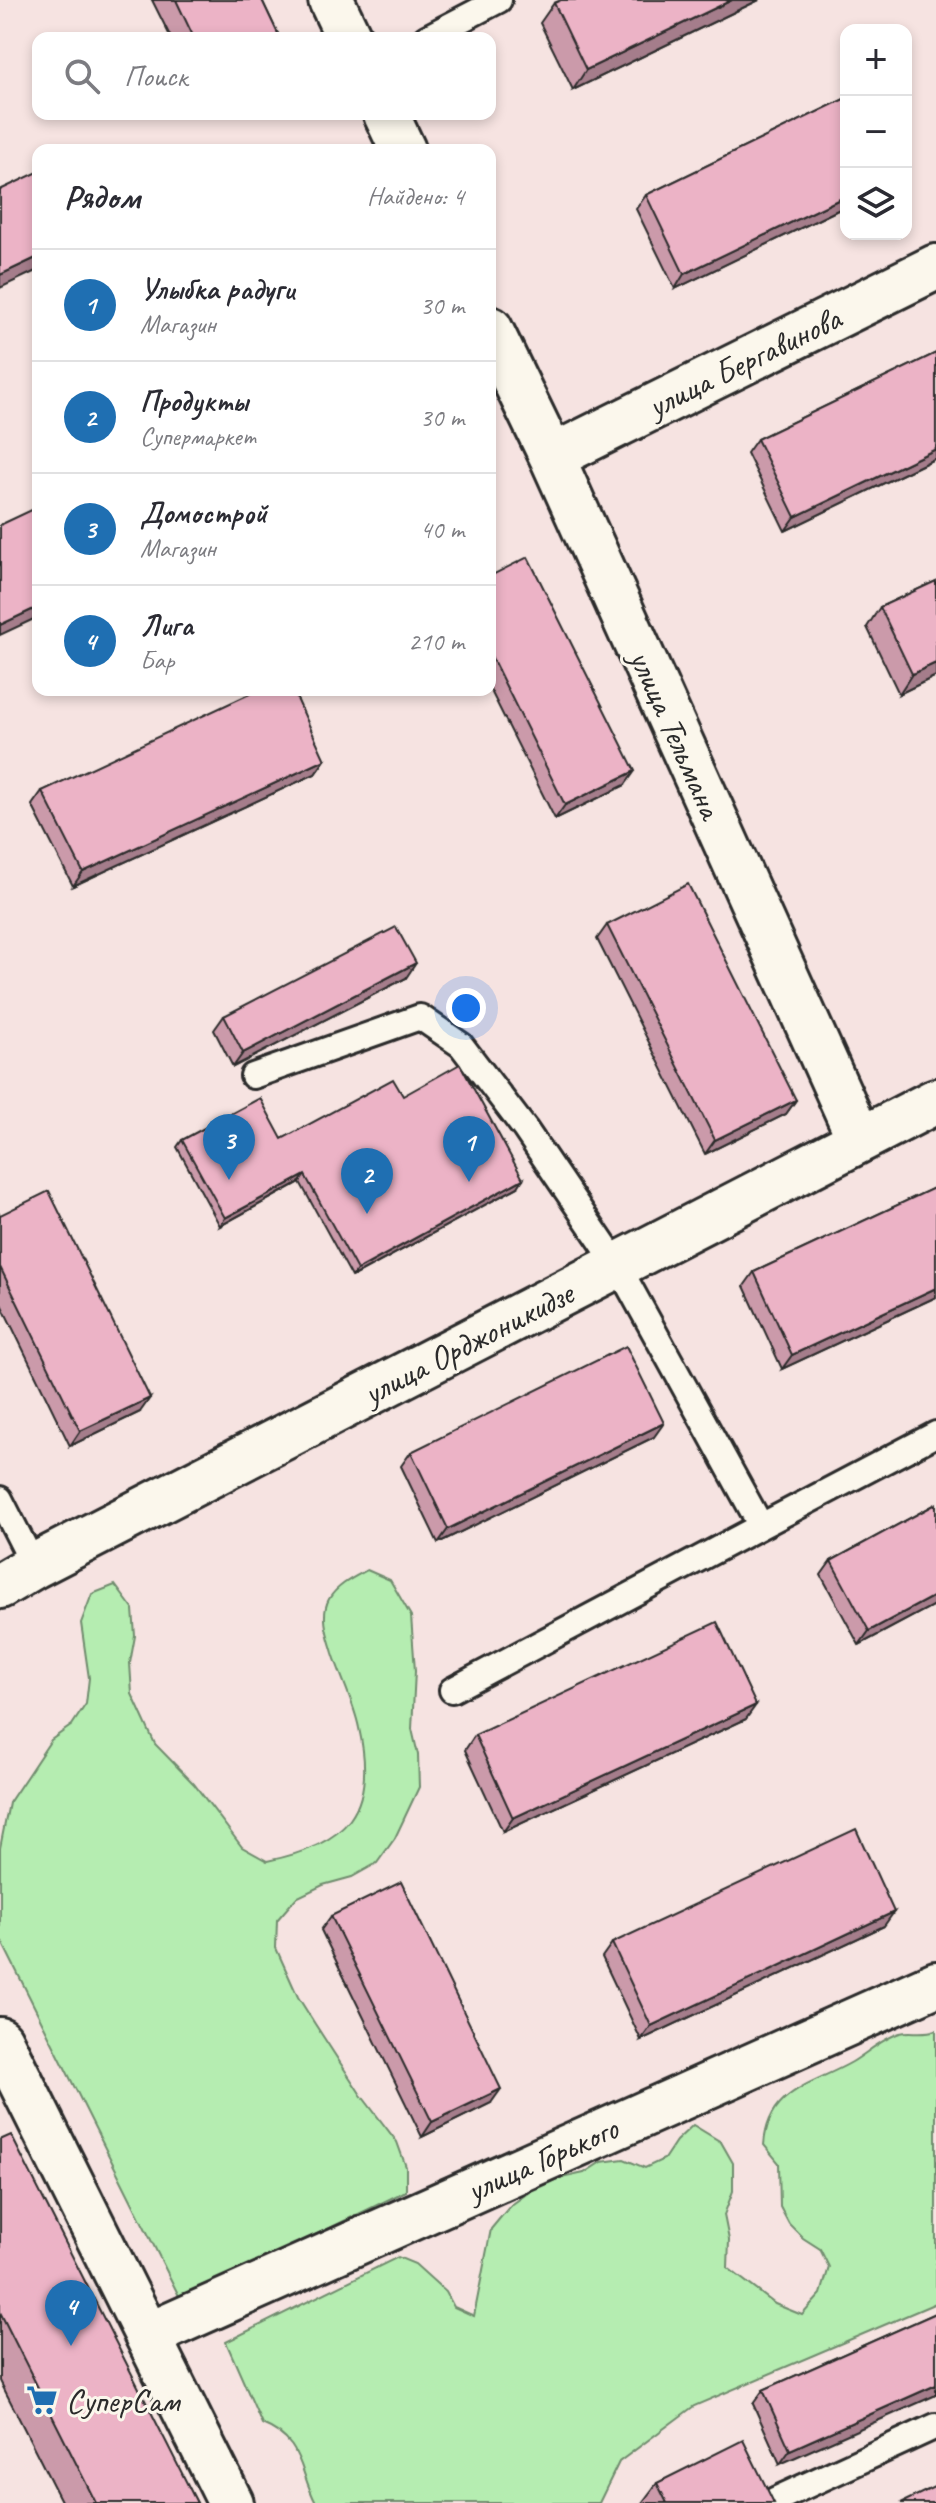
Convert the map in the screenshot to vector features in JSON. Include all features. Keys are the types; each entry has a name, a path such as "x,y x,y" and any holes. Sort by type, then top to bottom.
{"street":[{"path":"331,0 346,32"},
{"path":"389,120 400,144"},
{"name":"улица Бергавинова","path":"552,457 936,267"},
{"name":"улица Тельмана","path":"496,341 552,457 860,1140"},
{"name":"улица Орджоникидзе","path":"17,1576 936,1101"},
{"name":"улица Горького","path":"149,2335 936,1984"},
{"path":"0,2040 231,2503"}],"lane":[{"path":"438,32 499,0"},
{"path":"253,1076 420,1017 461,1045 525,1129 618,1266 761,1526"},
{"path":"452,1690 936,1434"},
{"path":"0,1499 17,1576"},
{"path":"775,2500 936,2426"}],"green space":[{"path":"367,1570 390,1580 411,1616 415,1671 412,1729 418,1755 419,1787 395,1838 377,1863 352,1877 323,1885 296,1898 277,1920 276,1948 298,1997 361,2095 397,2142 406,2167 406,2191 181,2300 0,1938 0,1848 9,1803 51,1740 72,1725 86,1704 89,1678 81,1623 92,1594 115,1585 133,1609 132,1694 155,1744 194,1784 242,1847 267,1861 317,1845 336,1834 350,1820 359,1803 364,1782 364,1757 357,1719 327,1633 325,1612 336,1590"},
{"path":"936,2030 936,2303 694,2406 619,2462 599,2503 316,2503 293,2448 276,2431 262,2424 226,2342 398,2257 415,2264 446,2292 454,2307 474,2316 491,2229 510,2206 543,2182 584,2173 601,2162 624,2159 645,2168 664,2159 676,2141 693,2125 721,2142 733,2163 733,2191 724,2215 729,2240 728,2268 775,2304 802,2315 821,2294 829,2267 820,2249 789,2224 780,2207 779,2163 764,2145 767,2126 783,2100 794,2091 852,2062 887,2038 904,2032"}],"building":[{"path":"176,0 262,0 277,32 191,32"},
{"path":"561,0 732,0 586,70 554,3"},
{"path":"840,101 840,199 684,274 646,195"},
{"path":"32,175 32,260 0,275 0,190"},
{"path":"936,353 936,449 795,517 757,439"},
{"path":"32,510 32,610 0,625 0,525"},
{"path":"528,557 635,771 565,805 496,666 496,573"},
{"path":"936,581 936,663 912,674 880,607"},
{"path":"245,696 296,696 325,760 83,872 42,791"},
{"path":"688,884 796,1100 715,1140 607,925"},
{"path":"396,927 416,963 243,1053 224,1016"},
{"path":"460,1064 523,1179 357,1270 305,1175 225,1218 182,1140 260,1098 282,1139 393,1079 403,1096"},
{"path":"936,1187 936,1288 792,1355 754,1272"},
{"path":"49,1191 150,1398 80,1431 0,1267 0,1215"},
{"path":"626,1346 664,1423 448,1529 411,1452"},
{"path":"936,1504 936,1595 869,1631 831,1561"},
{"path":"717,1622 756,1705 513,1818 475,1735"},
{"path":"856,1829 894,1912 651,2026 612,1943"},
{"path":"401,1882 501,2089 432,2122 331,1916"},
{"path":"11,2135 197,2503 96,2503 0,2312 0,2140"},
{"path":"936,2313 936,2385 790,2450 763,2390"},
{"path":"743,2440 774,2503 667,2503 657,2483"},
{"path":"936,2486 936,2503 901,2503"}],"place":[{"name":"Домострой","path":"229,1180"},
{"name":"Улыбка радуги","path":"469,1182"},
{"name":"Продукты","path":"367,1214"},
{"name":"Лига","path":"71,2346"},
{"name":"СуперСам","path":"42,2400"}]}
